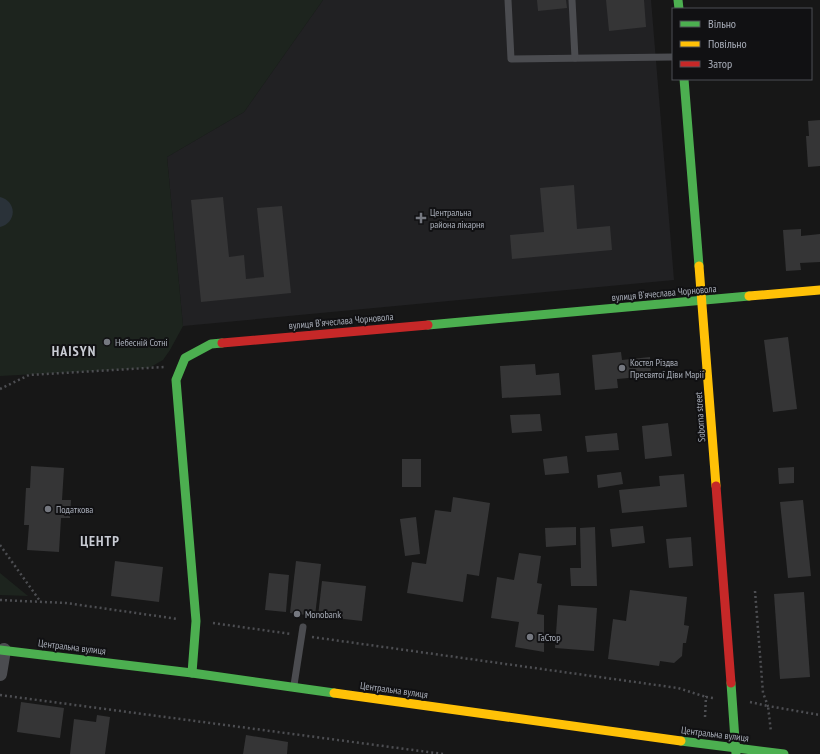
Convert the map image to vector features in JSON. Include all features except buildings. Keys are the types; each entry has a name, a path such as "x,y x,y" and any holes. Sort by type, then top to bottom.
{"main road":[{"name":"Soborna street","path":"684,80 702,300 735,751"},
{"name":"вулиця Вʼячеслава Чорновола","path":"192,673 196,621 176,380 185,358 211,344 820,290"},
{"name":"Центральна вулиця","path":"2,650 294,687 735,751 784,754"}],"street":[{"path":"0,674 2,650"}],"lane":[{"path":"508,0 511,59 672,57"},
{"path":"572,0 575,58"},
{"path":"294,687 303,627"}],"path":[{"path":"0,389 29,375 182,366"},
{"path":"0,545 40,601"},
{"path":"755,591 763,693 768,706 770,732"},
{"path":"0,600 66,603 302,635 678,688 706,697 716,698"},
{"path":"0,695 443,754"},
{"path":"705,717 706,697"},
{"path":"746,702 820,715"}],"shaded area":[{"path":"0,0 323,0 244,112 167,157 183,326 163,360 149,368 0,376"},
{"name":"Центральна района лікарня","path":"323,0 651,0 674,280 183,326 167,157 244,112"},
{"path":"0,197 6,199 10,203 13,212 10,221 6,225 0,227"},
{"path":"0,573 28,596 0,595"}],"traffic: fast":[{"path":"678,0 679,8"},
{"path":"684,80 699,266"},
{"path":"428,325 749,296"},
{"path":"192,673 196,621 176,380 185,358 211,344 222,343"},
{"path":"0,650 192,673 334,693"},
{"path":"731,683 736,754"},
{"path":"681,741 784,754"}],"traffic: slow":[{"path":"699,266 716,486"},
{"path":"749,296 820,290"},
{"path":"334,693 681,741"}],"traffic: jam":[{"path":"222,343 428,325"},
{"path":"716,486 731,683"}],"place":[{"name":"Центральна района лікарня","path":"421,218"},
{"name":"Небесній Сотні","path":"107,342"},
{"name":"Костел Різдва Пресвятої Діви Марії","path":"622,368"},
{"name":"Податкова","path":"48,509"},
{"name":"Monobank","path":"297,614"},
{"name":"ГаСтор","path":"530,637"}],"district":[{"name":"HAISYN","path":"74,351"},
{"name":"ЦЕНТР","path":"100,541"}]}
